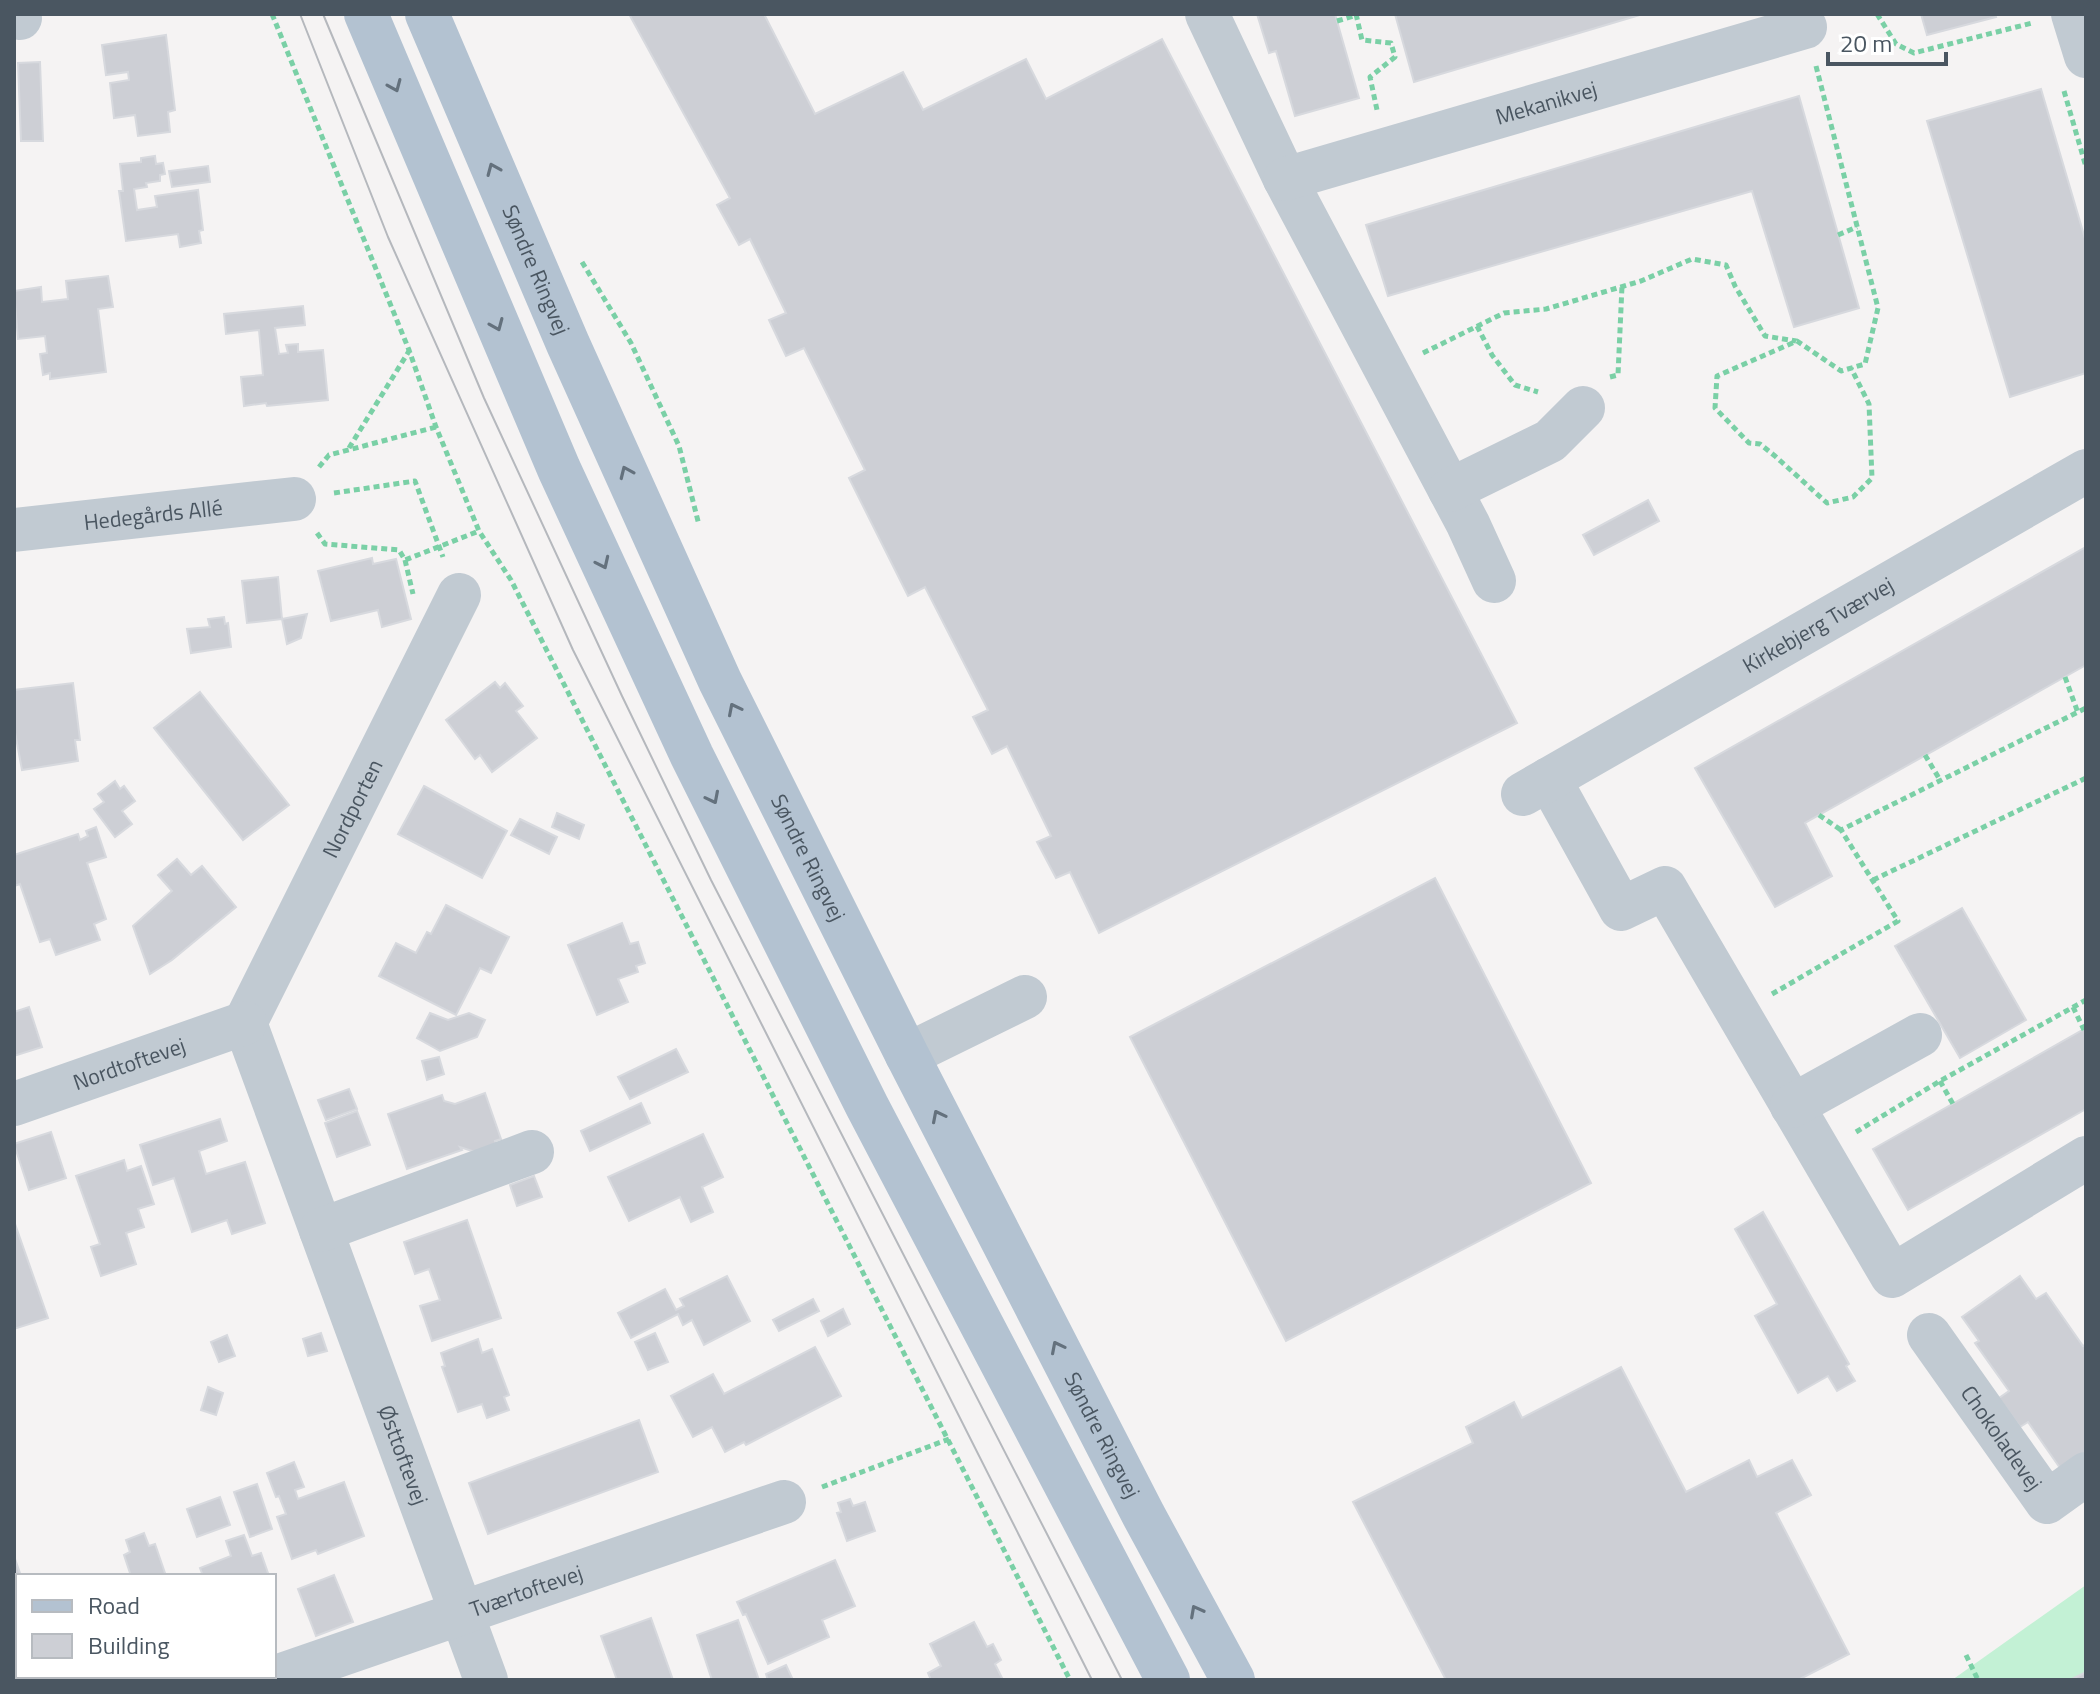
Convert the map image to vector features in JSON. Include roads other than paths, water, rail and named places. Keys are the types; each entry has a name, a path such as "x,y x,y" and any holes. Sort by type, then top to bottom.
{"main road":[{"path":"366,14 559,469 692,756 867,1106 1168,1680"},
{"name":"Søndre Ringvej","path":"434,16 568,344 720,681 907,1055 1144,1516 1233,1680"}],"street":[{"path":"1207,14 1285,179 1450,490 1494,581"},
{"path":"2066,16 2086,56"},
{"name":"Mekanikvej","path":"1285,179 1805,27"},
{"path":"1450,490 1550,441 1596,393"},
{"name":"Kirkebjerg Tværvej","path":"2086,471 1536,787 1621,909 1665,888 1892,1276 2086,1158"},
{"name":"Hedegårds Allé","path":"14,530 294,499"},
{"name":"Nordporten","path":"245,1023 459,595"},
{"path":"907,1055 1025,997"},
{"name":"Nordtoftevej","path":"14,1104 245,1023"},
{"name":"Østtoftevej","path":"245,1023 486,1680"},
{"path":"1792,1106 1920,1035"},
{"path":"321,1230 532,1152"},
{"name":"Chokoladevej","path":"1929,1335 2047,1502 2086,1474"},
{"name":"Tværtoftevej","path":"276,1677 784,1502"}],"tram line":[{"path":"300,14 388,237 573,650 1092,1680"},
{"path":"323,14 484,398 622,696 711,880 1122,1680"}]}
